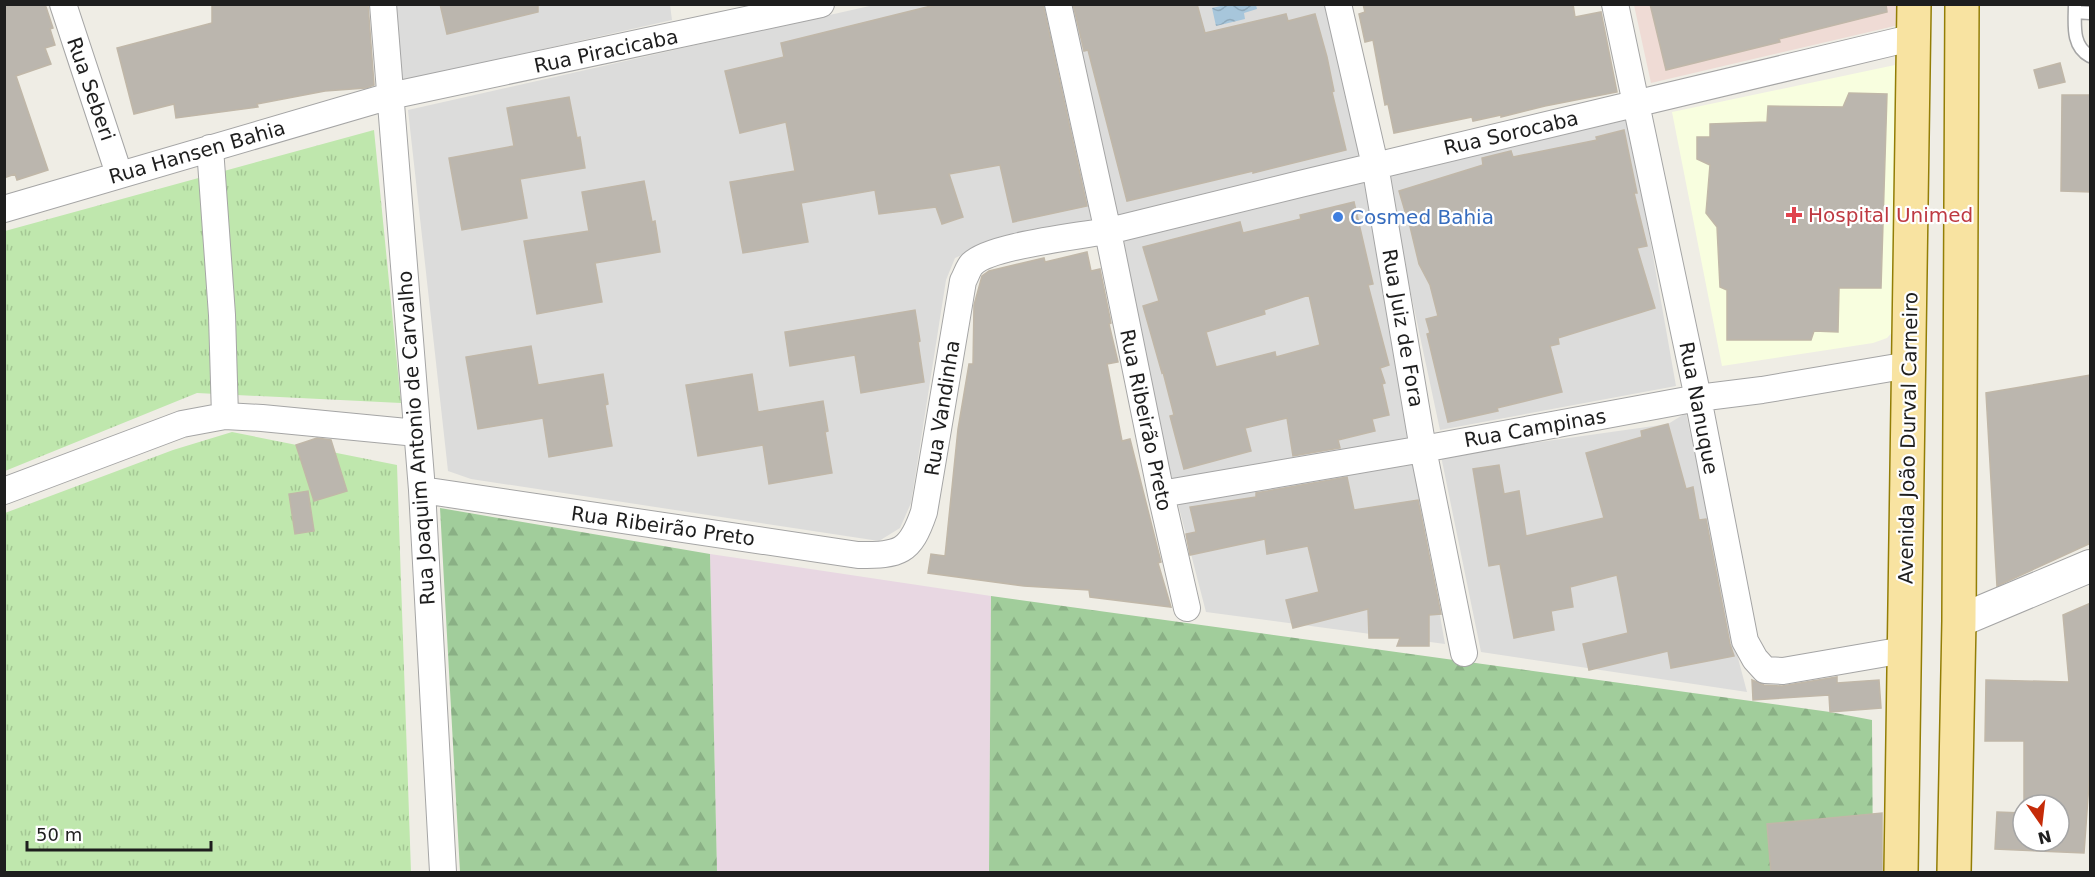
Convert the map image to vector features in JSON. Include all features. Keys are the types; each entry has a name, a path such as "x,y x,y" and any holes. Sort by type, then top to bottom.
{"main road":[{"name":"Avenida João Durval Carneiro","path":"1901,873 1914,4"},
{"path":"1954,873 1959,621 1962,4"}],"street":[{"name":"Rua Seberi","path":"63,4 119,174"},
{"name":"Rua Joaquim Antonio de Carvalho","path":"383,4 422,490 443,873"},
{"name":"Rua Piracicaba","path":"390,96 820,4"},
{"name":"Rua Ribeirão Preto","path":"1058,4 1187,608"},
{"name":"Rua Juiz de Fora","path":"1338,4 1375,165 1423,448 1464,653"},
{"name":"Rua Nanuque","path":"1615,4 1698,398 1745,640 1755,659 1765,670 1783,671 1904,650"},
{"name":"Rua Sorocaba","path":"1108,232 1375,165 1915,37"},
{"name":"Rua Hansen Bahia","path":"4,208 390,96"},
{"path":"210,148 222,315 225,416"},
{"name":"Rua Vandinha","path":"904,549 917,531 924,512 958,301 963,281 971,264 986,254 1005,249 1108,232"},
{"name":"Rua Campinas","path":"1161,494 1698,398 1762,390 1909,365"},
{"path":"4,491 182,424 225,416 417,433"},
{"name":"Rua Ribeirão Preto","path":"422,490 858,555 886,555 904,549"},
{"path":"1959,621 2091,566"}],"lane":[{"path":"2091,13 2075,8 2075,33 2078,44 2091,56"}],"shaded area":[{"path":"395,5 670,5 672,20 401,81"},
{"path":"874,5 1052,5 1104,227 973,250 955,258 946,280 911,503 900,528 879,541 471,479 448,471 408,110"},
{"path":"1064,5 1325,5 1362,158 1114,221"},
{"path":"1634,5 1898,5 1899,25 1651,83"},
{"name":"Hospital Unimed","path":"1895,65 1898,319 1895,329 1887,338 1873,343 1722,366 1672,112"},
{"path":"1628,115 1676,386 1440,430 1386,177 1535,141"},
{"path":"1364,179 1414,442 1173,482 1114,241"},
{"path":"1686,413 1716,552 1726,613 1747,692 1481,652 1441,456 1668,424"},
{"path":"1412,457 1445,644 1206,612 1177,500"},
{"path":"710,554 991,596 989,872 717,872"}],"green space":[{"path":"374,130 401,403 197,393 5,471 5,231"},
{"path":"232,432 397,465 411,872 5,872 5,513 173,450"},
{"path":"440,508 710,554 717,872 460,872"},
{"path":"991,596 1830,712 1872,720 1873,872 989,872"}],"water":[{"path":"1225,5 1256,5 1257,9 1244,13 1245,19 1216,26 1212,8"}],"building":[{"path":"4,4 45,4 53,28 50,29 55,45 45,48 51,64 16,76 48,170 17,180 15,174 4,178"},
{"path":"212,4 368,4 374,85 366,88 325,91 257,104 258,107 176,118 174,104 134,114 117,48 212,23"},
{"path":"440,4 538,4 538,12 447,34"},
{"path":"939,4 1043,4 1087,206 1013,222 1000,165 949,174 963,217 942,224 936,207 879,214 875,190 801,203 808,242 743,253 730,182 795,171 786,122 740,133 725,71 784,57 781,43"},
{"path":"1073,4 1197,4 1205,33 1286,14 1288,21 1315,14 1327,57 1334,91 1332,92 1346,150 1127,201 1088,50 1084,51"},
{"path":"1363,4 1573,4 1575,17 1601,12 1617,92 1501,117 1501,115 1473,121 1472,117 1394,133 1388,104 1385,105 1373,40 1365,42 1359,14 1365,12"},
{"path":"1650,4 1886,4 1887,12 1779,39 1780,42 1666,70"},
{"path":"2060,63 2065,82 2039,88 2034,70"},
{"name":"Hospital Unimed","path":"1849,93 1887,94 1881,288 1839,288 1838,332 1814,331 1811,340 1727,340 1727,290 1720,287 1717,227 1706,213 1710,165 1697,159 1697,137 1710,137 1710,124 1767,122 1768,106 1843,107"},
{"path":"2062,95 2091,95 2091,192 2061,191"},
{"path":"569,97 577,138 580,137 585,168 520,179 527,218 462,230 449,158 514,146 507,108"},
{"path":"1624,130 1637,193 1634,193 1647,246 1637,248 1655,308 1558,338 1559,344 1550,346 1562,392 1497,408 1498,411 1448,422 1427,334 1430,333 1426,319 1438,316 1430,285 1419,264 1399,191 1483,165 1482,158 1511,151 1513,157 1597,140 1596,137"},
{"path":"644,181 652,222 655,221 660,252 595,263 602,302 537,314 524,241 589,231 582,192"},
{"path":"1354,202 1373,284 1368,285 1389,365 1380,368 1385,383 1382,384 1389,415 1372,419 1375,431 1338,440 1340,448 1293,456 1287,418 1245,428 1251,451 1184,469 1170,416 1174,415 1143,306 1159,301 1143,247 1240,222 1243,233 1301,219 1300,215","holes":["1309,295 1320,345 1276,357 1275,352 1216,367 1206,332 1265,314 1264,310"]},
{"path":"1087,252 1091,271 1100,269 1111,323 1109,324 1118,362 1107,364 1122,441 1130,439 1161,562 1158,563 1171,607 1090,597 1089,590 1024,586 928,573 931,554 945,556 958,429 969,364 973,364 974,305 982,276 989,271 1044,258 1045,262"},
{"path":"915,310 924,382 861,393 855,355 790,366 785,332"},
{"path":"531,346 538,385 603,374 608,404 605,405 612,446 549,457 543,418 478,429 466,357"},
{"path":"752,374 758,412 823,401 828,431 825,432 832,473 769,484 763,445 698,456 686,385"},
{"path":"2091,375 2091,543 1997,586 1986,393"},
{"path":"1668,424 1686,489 1693,487 1699,520 1706,519 1734,656 1671,668 1668,651 1589,670 1583,644 1628,633 1617,575 1570,587 1573,607 1551,611 1554,630 1514,638 1500,564 1489,566 1473,469 1499,465 1504,494 1519,491 1526,536 1604,518 1586,453 1642,437 1641,431"},
{"path":"317,438 331,440 347,491 314,501 296,445"},
{"path":"1347,477 1354,510 1418,500 1441,614 1429,615 1429,646 1397,646 1400,638 1369,638 1368,609 1293,628 1286,600 1319,592 1308,546 1267,554 1265,539 1190,555 1186,534 1196,532 1190,507 1256,497 1256,493"},
{"path":"308,491 314,531 295,534 289,494"},
{"path":"2091,603 2091,756 2084,853 2071,852 2071,793 2024,793 2024,741 1985,741 1986,680 2069,682 2063,615"},
{"path":"1837,677 1837,683 1879,680 1881,708 1830,712 1829,695 1753,700 1752,680 1764,685 1782,686"},
{"path":"1997,812 2011,813 2011,850 1995,849"},
{"path":"1882,813 1882,872 1771,873 1767,824"}],"place":[{"name":"Hospital Unimed","path":"1794,215"},
{"name":"Cosmed Bahia","path":"1338,217"}]}
